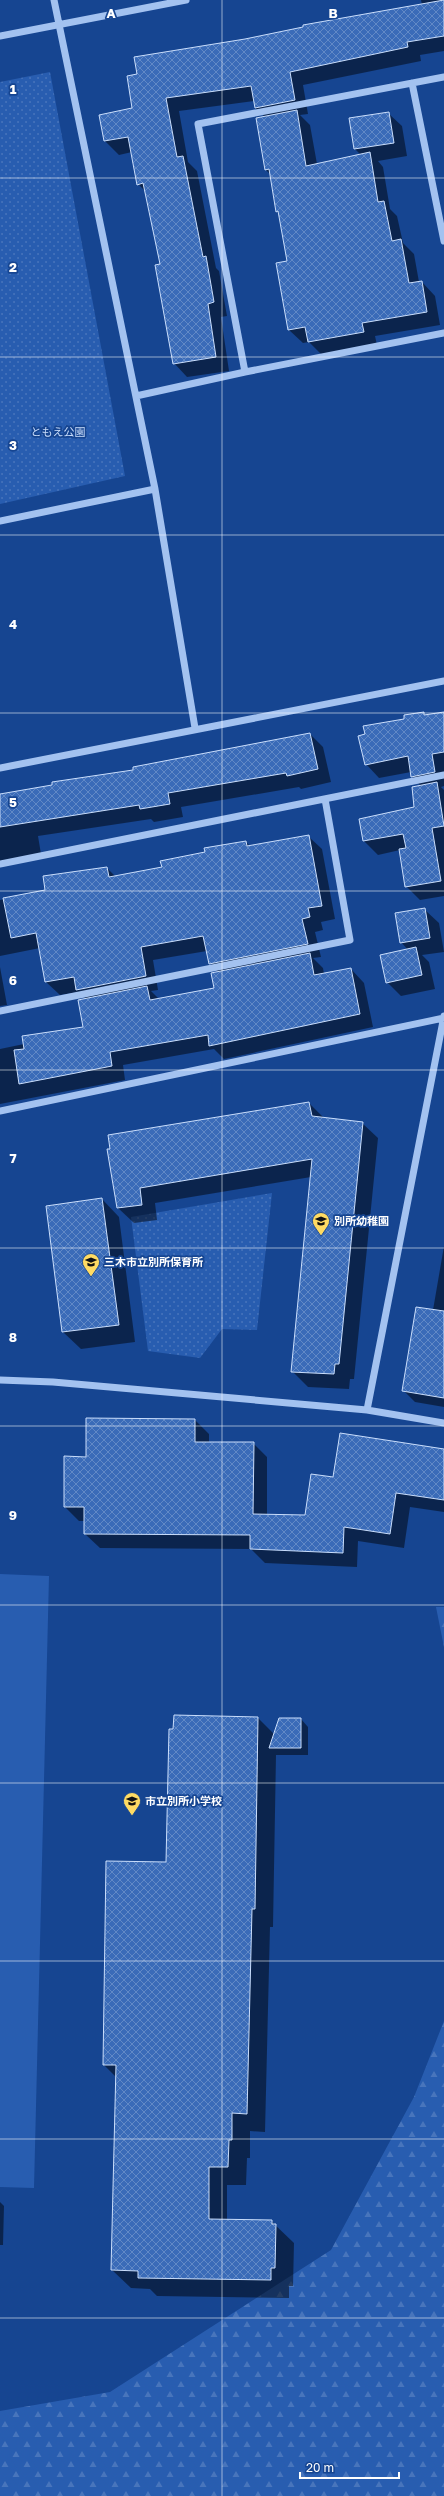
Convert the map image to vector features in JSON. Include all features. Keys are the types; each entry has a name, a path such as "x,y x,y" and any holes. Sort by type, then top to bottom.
{"street":[{"path":"54,0 155,489 195,728"},
{"path":"0,36 58,23 186,0"},
{"path":"246,372 198,124 444,77"},
{"path":"412,83 444,241"},
{"path":"136,396 246,372 444,333"},
{"path":"0,522 155,489"},
{"path":"0,768 195,728 444,681"},
{"path":"0,864 444,775"},
{"path":"0,1011 350,940 325,799"},
{"path":"0,1111 444,1017 368,1410"},
{"path":"0,1380 53,1382 368,1410 444,1423"}],"green space":[{"name":"ともえ公園","path":"50,72 125,476 0,504 0,82"},
{"path":"272,1193 257,1330 222,1329 200,1358 148,1351 131,1217"},
{"path":"0,1574 49,1576 34,2188 0,2187"},
{"path":"436,1607 444,1607 444,1647"},
{"path":"444,2021 444,2496 0,2496 0,2411 110,2392 331,2250 414,2097"}],"building":[{"path":"444,0 444,36 407,42 408,47 290,72 295,100 255,108 251,86 166,98 177,157 183,156 203,257 206,256 214,302 208,304 216,357 173,364 155,265 160,264 143,183 137,185 128,137 104,141 99,115 132,108 127,76 137,74 134,57 245,39 303,27 303,25"},
{"path":"297,110 306,166 370,152 378,202 384,201 392,241 401,239 409,283 422,281 427,312 362,323 364,332 308,342 305,327 288,330 276,263 287,261 278,211 276,212 269,169 265,170 256,118"},
{"path":"389,112 394,143 354,149 349,118"},
{"path":"424,712 424,715 444,712 444,752 432,754 435,772 411,777 408,756 365,765 358,736 365,734 363,726 404,719 404,715"},
{"path":"310,733 318,769 287,776 286,773 168,793 170,804 140,809 139,805 0,827 0,794 52,785 52,782 133,770 133,767"},
{"path":"437,782 444,826 432,828 441,881 405,887 399,849 406,848 403,834 363,841 359,819 414,807 412,787"},
{"path":"309,835 322,906 308,908 310,917 302,919 308,944 209,964 203,936 141,947 146,976 76,990 74,977 45,982 36,933 11,938 3,898 45,890 43,876 107,867 109,877 162,867 160,861 205,852 204,848 246,841 247,846"},
{"path":"425,908 430,938 400,943 395,913"},
{"path":"416,947 422,975 386,983 380,955"},
{"path":"310,953 314,975 351,968 360,1014 209,1046 208,1035 110,1052 112,1066 19,1084 14,1050 24,1049 22,1036 83,1027 78,1000 147,986 150,1000 214,988 211,973"},
{"path":"309,1102 312,1116 363,1122 339,1364 335,1364 334,1374 291,1372 312,1159 140,1188 142,1205 117,1208 107,1149 110,1149 108,1135"},
{"path":"102,1198 119,1325 62,1332 46,1206"},
{"path":"416,1307 444,1311 444,1398 402,1391"},
{"path":"86,1418 195,1419 195,1442 254,1442 253,1514 305,1515 311,1474 333,1477 340,1433 444,1449 444,1500 396,1493 390,1534 344,1527 343,1553 250,1549 250,1535 84,1534 84,1507 64,1507 64,1456 86,1457"},
{"path":"174,1715 258,1717 255,1909 252,1909 247,2114 232,2113 232,2140 229,2140 228,2167 209,2167 209,2219 272,2220 272,2224 276,2224 275,2268 271,2268 271,2280 138,2278 138,2271 111,2270 116,2065 103,2065 106,1861 166,1862 169,1729 173,1729"},
{"path":"279,1718 301,1718 301,1748 269,1748"}],"place":[{"name":"別所幼稚園","path":"321,1236"},
{"name":"三木市立別所保育所","path":"91,1277"},
{"name":"市立別所小学校","path":"132,1816"}]}
